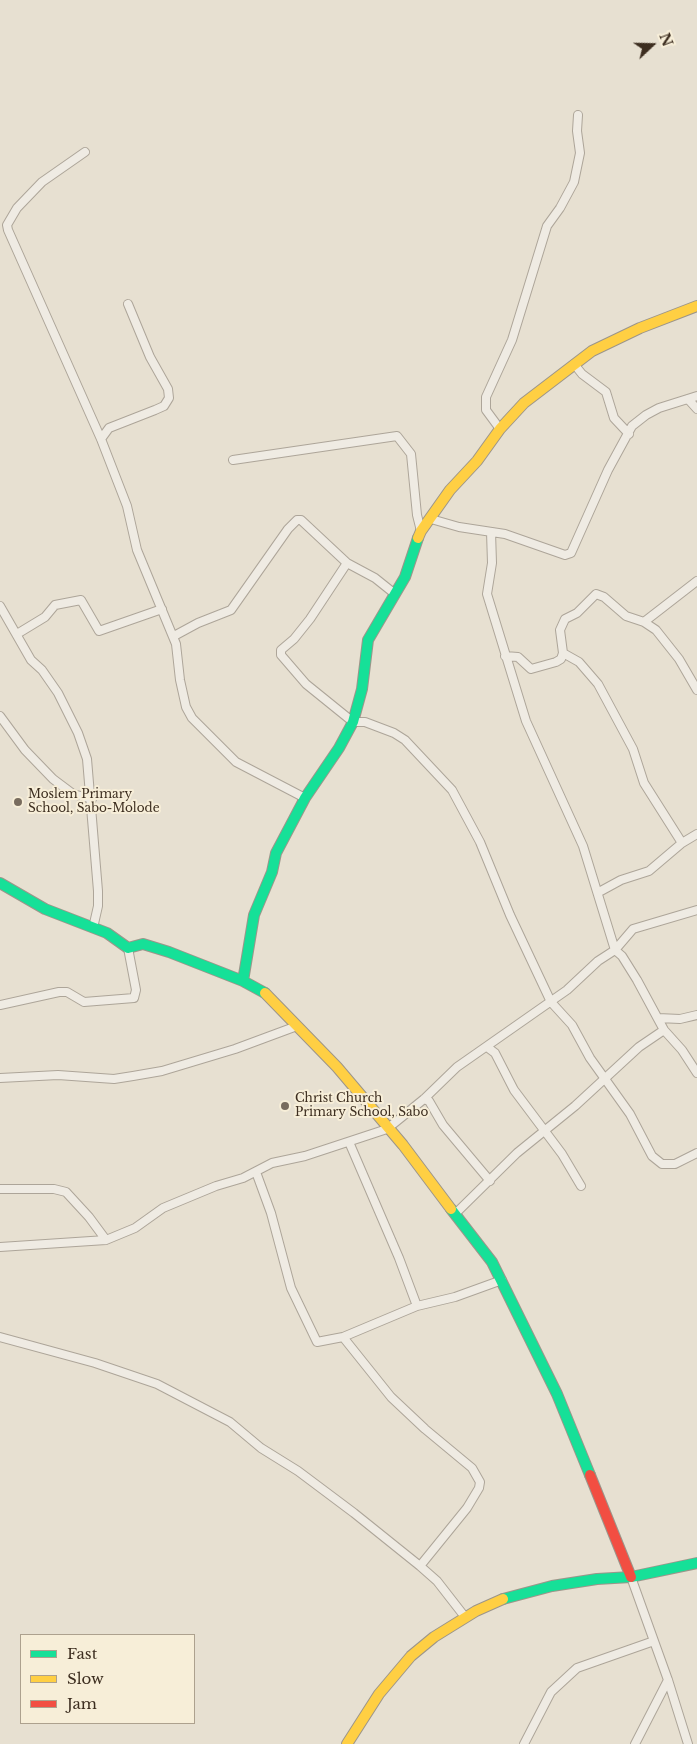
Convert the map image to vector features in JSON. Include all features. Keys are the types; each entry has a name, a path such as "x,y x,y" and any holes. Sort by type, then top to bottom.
{"street":[{"path":"500,429 486,410 486,397 512,340 547,226 560,208 574,182 580,153 577,131 578,116"},
{"path":"85,152 52,173 29,195 9,221 8,230 101,439 131,517 137,550 174,636 182,697 192,718 236,762 305,798"},
{"path":"101,439 109,428 164,406 169,398 168,389 150,357 128,304"},
{"path":"243,980 254,915 272,872 276,853 305,798 339,748 353,722 362,689 368,640 412,561 421,532 450,490 477,461 500,429 524,403 592,351 634,330 697,306"},
{"path":"574,364 582,374 606,392 614,418 629,434"},
{"path":"431,519 458,527 505,534 565,555 571,553 616,452 629,434 632,426 646,415 697,396"},
{"path":"688,399 697,409"},
{"path":"233,460 397,436 411,454 417,515 421,532"},
{"path":"174,636 198,623 231,610 238,603 288,528 297,520 301,520 306,524 346,563 375,578 395,594"},
{"path":"491,532 492,563 487,594 526,721 540,756 574,823 599,892 615,950 627,964 664,1030 682,1050 697,1073"},
{"path":"346,563 310,619 280,653 306,684 353,722 365,722 394,733 405,740 452,790 480,842 500,892 551,1002 572,1025 604,1079 630,1114 652,1156 662,1164 675,1164 697,1154"},
{"path":"644,622 697,581"},
{"path":"505,656 518,656 531,669 561,659 563,653 560,630 565,619 577,613 596,594 604,597 626,616 644,622 656,630 679,659 697,687"},
{"path":"16,634 45,617 55,605 81,600 100,631 162,609"},
{"path":"0,606 31,660 58,693 78,733 87,759 92,798 98,906 93,928"},
{"path":"563,653 578,662 598,684 633,749 644,784 682,843"},
{"path":"0,716 25,750 53,779 73,794 92,798"},
{"path":"599,892 620,880 649,871 682,843 697,834"},
{"path":"0,883 45,909 107,932 128,948 136,990 134,998 84,1002 67,992 59,992 0,1004"},
{"path":"0,1247 106,1240 134,1228 163,1208 256,1172 272,1163 306,1156 387,1128 424,1099 444,1078 551,1002 598,961 615,950 633,929 697,910"},
{"path":"128,948 143,944 243,980 266,993 337,1067 403,1145 492,1262 557,1394 631,1577 668,1680 688,1744"},
{"path":"658,1018 680,1019 697,1015"},
{"path":"0,1078 58,1074 114,1079 133,1076 162,1070 235,1049 297,1026"},
{"path":"455,1214 516,1153 639,1047 664,1030"},
{"path":"487,1047 495,1053 514,1090 544,1130 581,1186"},
{"path":"424,1099 429,1101 448,1131 490,1181"},
{"path":"349,1142 399,1258 417,1306"},
{"path":"256,1172 271,1213 290,1288 317,1342 343,1337 417,1306 455,1297 502,1280"},
{"path":"0,1189 54,1189 66,1192 89,1216 106,1240"},
{"path":"0,1337 144,1379 182,1396 230,1422 261,1448 354,1512 420,1566 437,1581 465,1617"},
{"path":"343,1337 391,1397 425,1430 472,1468 480,1482 467,1508 420,1566"},
{"path":"347,1744 379,1694 406,1661 434,1637 465,1617 491,1604 536,1589 597,1579 631,1577 697,1563"},
{"path":"524,1744 551,1692 577,1668 654,1641"},
{"path":"635,1744 668,1680"}],"traffic: fast":[{"path":"243,981 254,915 272,872 276,853 305,798 339,748 353,722 362,689 368,640 405,577 418,538"},
{"path":"0,883 45,909 107,933 128,948 143,944 169,952 243,981 265,993"},
{"path":"451,1209 492,1262 557,1394 590,1475"},
{"path":"503,1599 552,1586 597,1579 631,1577 697,1563"}],"traffic: slow":[{"path":"418,538 450,490 477,461 500,429 524,403 592,351 640,328 697,306"},
{"path":"265,993 337,1067 403,1145 451,1209"},
{"path":"347,1744 379,1694 411,1656 434,1637 476,1611 503,1599"}],"traffic: jam":[{"path":"590,1475 631,1577"}],"place":[{"name":"Moslem Primary School, Sabo-Molode","path":"18,802"},
{"name":"Christ Church Primary School, Sabo","path":"285,1106"}]}
